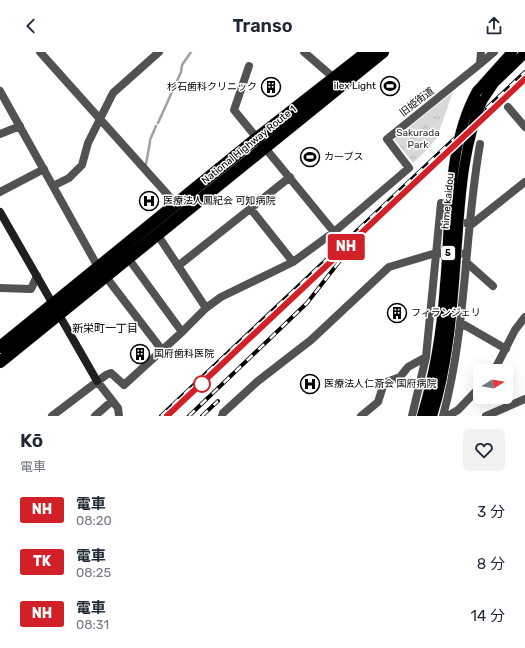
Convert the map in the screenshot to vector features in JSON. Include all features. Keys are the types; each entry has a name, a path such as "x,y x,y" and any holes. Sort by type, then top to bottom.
{"highway":[{"name":"National Highway Route 1","path":"0,362 176,204 257,138 367,52"},
{"name":"National Highway Route 1","path":"102,272 128,258 383,52"},
{"name":"National Highway Route 1","path":"0,346 57,310"}],"main road":[{"name":"hime kaidou","path":"422,416 440,336 453,184 460,131 468,108 477,91 512,52"},
{"name":"hime kaidou","path":"432,416 450,336 461,183 472,124 482,101 494,84 525,53"},
{"path":"0,212 97,380"}],"street":[{"path":"40,52 176,204"},
{"path":"53,186 69,178 82,165 88,142 113,93 159,52"},
{"path":"304,52 334,78"},
{"path":"480,64 481,52"},
{"path":"480,64 494,52"},
{"name":"旧姫街道","path":"334,232 409,168 386,139 480,64"},
{"path":"52,416 97,380 111,373 124,384 182,332 206,308 221,297 293,262 334,232 266,147 234,110 249,66"},
{"path":"0,91 102,272 162,350"},
{"path":"508,107 525,127"},
{"path":"0,134 20,126"},
{"path":"443,416 458,349 469,224 480,144"},
{"path":"0,192 44,169"},
{"path":"178,266 290,177"},
{"path":"439,222 472,224 525,182"},
{"path":"412,416 426,357 441,203"},
{"path":"250,208 293,262"},
{"path":"157,234 206,308"},
{"path":"222,416 223,412 258,380 311,340 389,267 436,253 467,258 493,286"},
{"path":"128,258 182,332"},
{"path":"0,288 31,289 37,276"},
{"path":"498,364 515,330 525,317"},
{"path":"461,323 506,349"},
{"path":"361,416 378,402 384,383 400,377 408,367 426,357"},
{"path":"97,380 118,408 120,416"},
{"path":"448,416 458,410 473,394"},
{"path":"486,416 525,399"},
{"path":"95,416 112,401"}],"green space":[{"name":"Sakurada Park","path":"453,92 437,137 429,148 413,163 394,139"}],"waterway":[{"path":"158,123 181,72 182,65 191,52"},
{"path":"150,140 156,126"},
{"path":"146,164 150,142"}],"railway":[{"path":"161,416 525,72"},
{"path":"189,416 307,303 360,235"},
{"path":"202,416 218,401"}],"train":[{"name":"NH","path":"167,416 525,79"}],"place":[{"name":"ilex Light","path":"390,86"},
{"name":"杉石歯科クリニック","path":"271,87"},
{"name":"カーブス","path":"310,157"},
{"name":"医療法人鳳紀会 可知病院","path":"149,201"},
{"name":"フィランジェリ","path":"397,313"},
{"name":"国府歯科医院","path":"140,354"},
{"name":"医療法人仁斎会 国府病院","path":"310,384"}],"district":[{"name":"新栄町一丁目","path":"105,328"}]}
